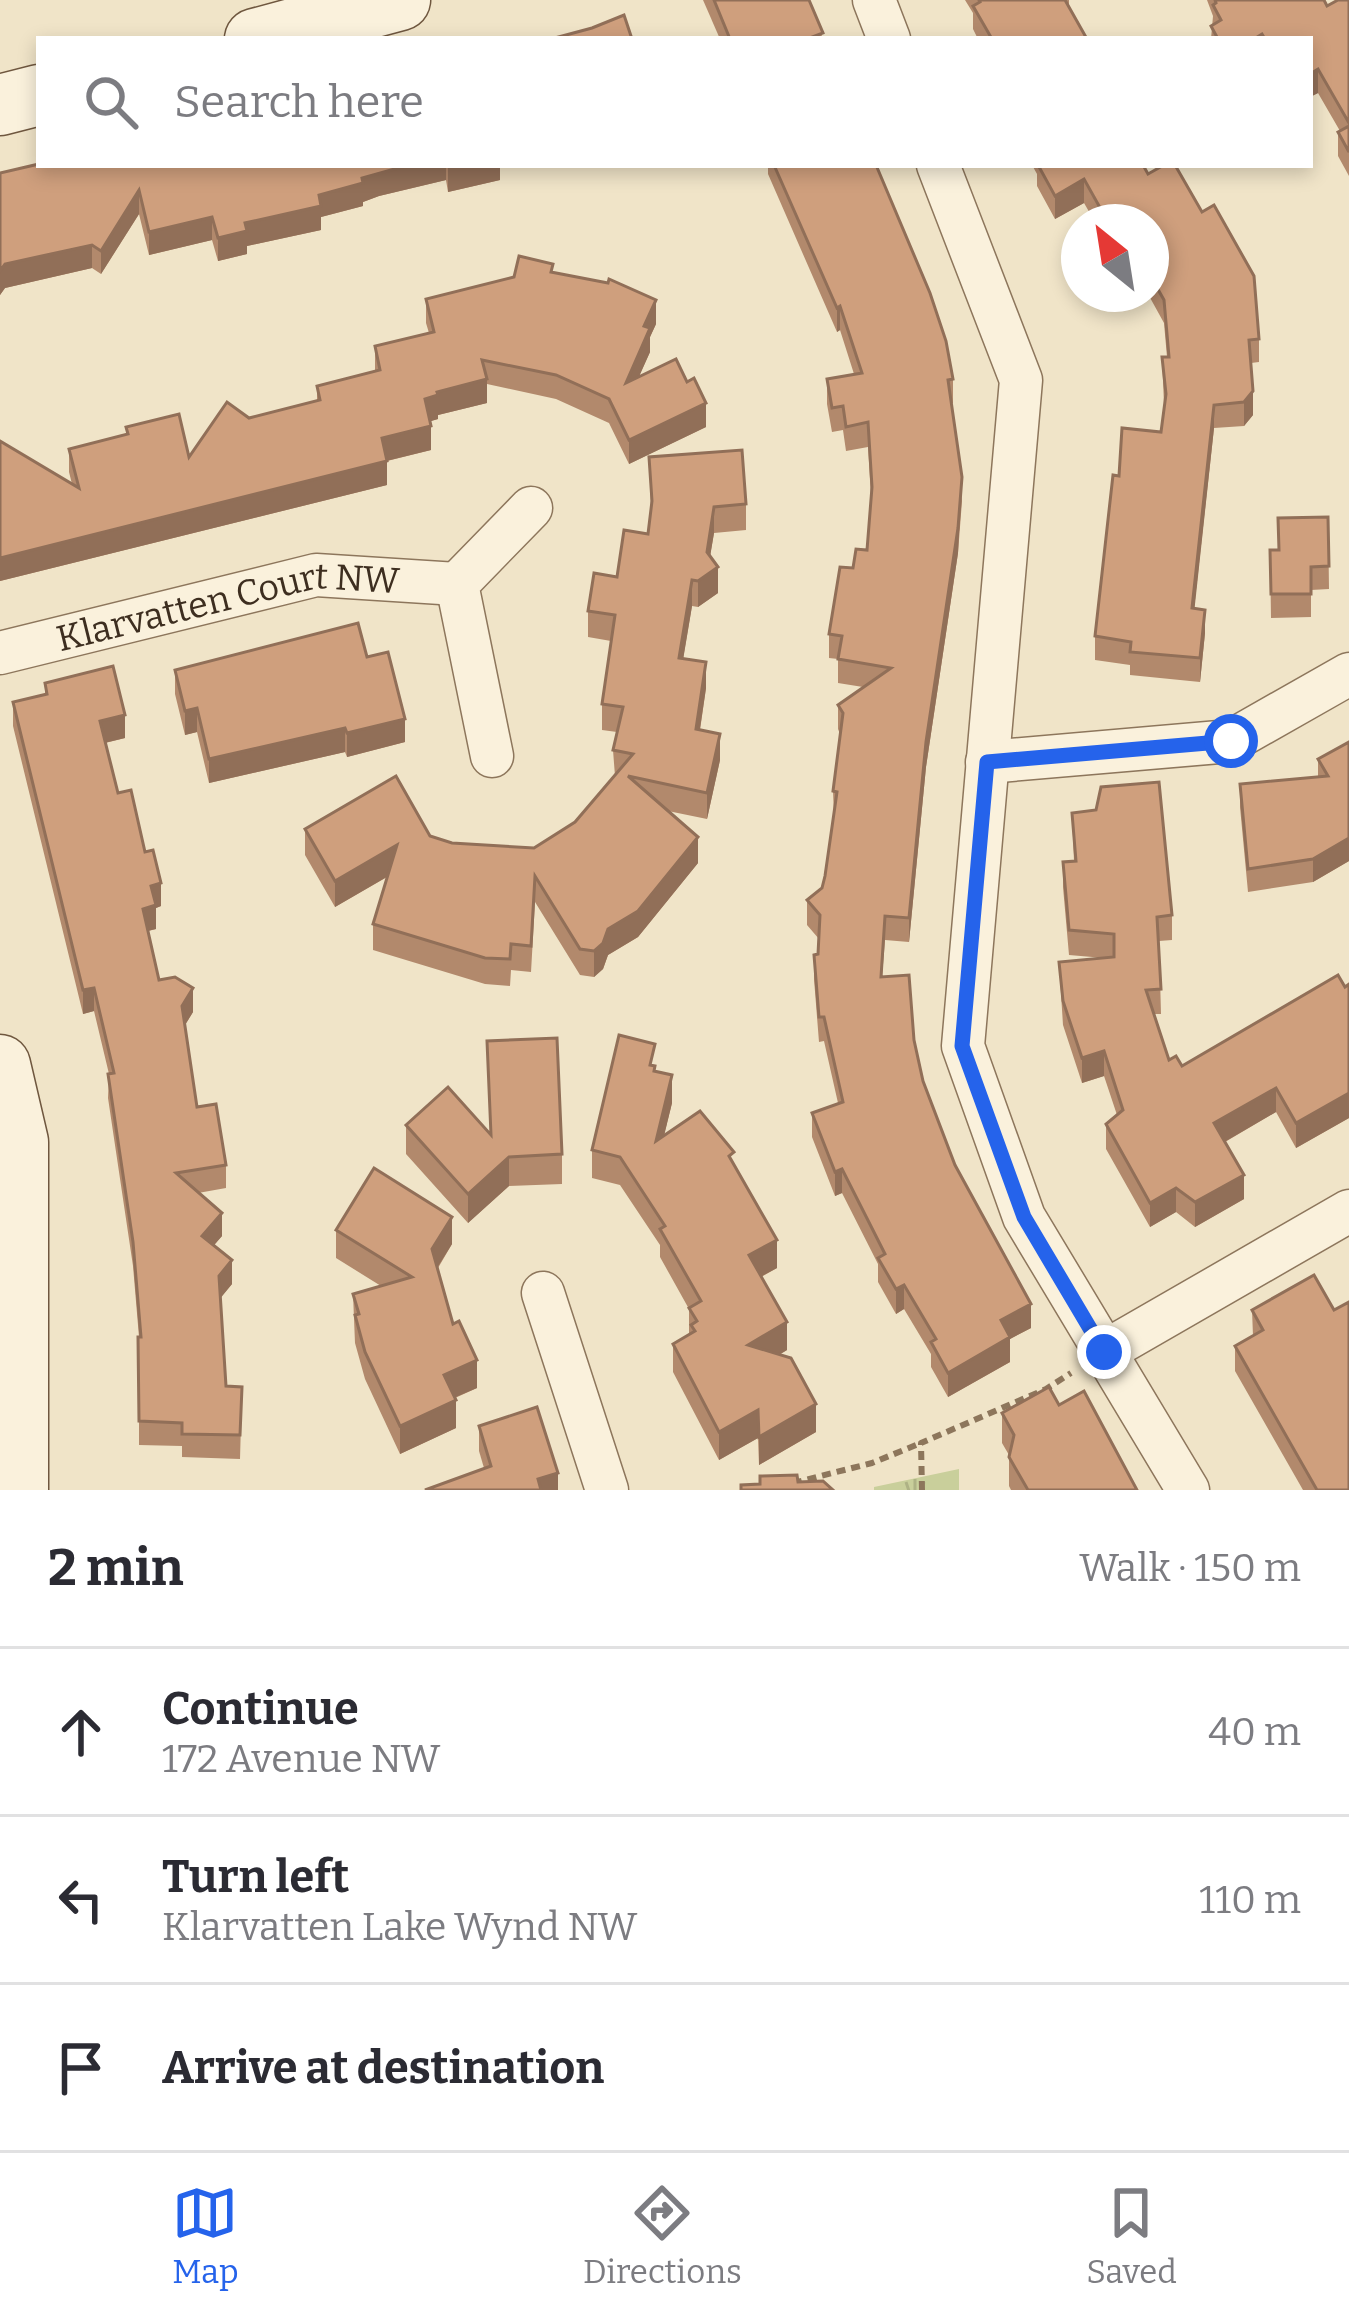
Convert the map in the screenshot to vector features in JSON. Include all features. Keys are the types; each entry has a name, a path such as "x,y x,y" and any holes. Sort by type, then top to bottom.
{"street":[{"path":"281,22 400,0"},
{"path":"874,0 889,36"},
{"path":"0,105 36,96"},
{"path":"939,168 1021,380 962,1046 1024,1217 1189,1490"},
{"path":"492,756 457,584 531,508"},
{"name":"Klarvatten Court NW","path":"0,653 316,575 457,584"},
{"path":"987,762 1231,741 1349,674"},
{"path":"0,1065 18,1142 18,1490"},
{"path":"1104,1352 1349,1211"},
{"path":"543,1293 607,1490"}],"path":[{"path":"787,1484 872,1462 921,1443 1046,1389 1104,1352"},
{"path":"921,1443 922,1490"}],"green space":[{"path":"959,1469 959,1490 874,1490 874,1487"}],"building":[{"path":"714,0 809,0 823,33 815,36 729,36"},
{"path":"1065,0 1085,36 990,36 973,6"},
{"path":"1324,0 1327,6 1349,0 1349,123 1318,69 1313,72 1313,36 1216,36 1211,26 1221,20 1216,3"},
{"path":"624,15 631,36 562,36"},
{"path":"1349,126 1349,152 1338,132"},
{"path":"36,165 398,168 319,195 321,206 245,223 247,231 218,238 212,217 149,232 139,190 101,251 92,245 5,264 0,271 0,173"},
{"path":"775,168 877,168 930,293 953,379 948,380 962,477 958,528 926,742 909,918 885,916 881,977 909,975 923,1081 955,1165 1031,1304 1001,1320 1010,1337 948,1373 931,1342 936,1339 904,1285 896,1289 878,1258 885,1254 842,1169 835,1172 812,1113 843,1102 824,1017 819,1017 814,955 818,954 820,915 807,900 822,888 825,876 837,792 833,791 843,713 838,705 891,668 838,659 842,636 829,634 840,567 853,568 856,549 867,550 872,487 868,422 846,427 843,406 832,408 827,379 862,373 840,306 837,308"},
{"path":"1040,168 1145,168 1148,174 1159,168 1177,168 1202,212 1214,205 1254,276 1259,339 1249,340 1253,391 1244,402 1214,405 1192,608 1205,610 1200,658 1130,652 1131,642 1095,636 1122,428 1161,432 1166,394 1162,357 1169,357 1165,312 1169,312 1169,204 1098,204 1084,179 1055,196"},
{"path":"519,256 553,264 551,272 608,283 609,279 656,300 644,326 650,328 626,383 676,359 687,382 694,378 706,403 629,440 609,399 556,375 482,360 487,379 425,399 431,426 382,438 387,461 0,558 0,441 79,488 69,449 128,434 126,427 179,414 189,457 227,402 249,418 320,400 317,386 380,370 375,346 434,332 426,299 514,277"},
{"path":"742,450 746,504 714,507 707,552 718,567 692,580 679,658 706,662 696,729 720,734 707,793 628,776 698,837 638,911 608,929 594,951 580,949 535,876 531,946 511,944 510,959 485,958 373,924 397,845 335,881 305,829 396,776 430,836 452,843 534,848 575,822 633,754 613,750 623,707 602,704 615,615 588,611 594,573 617,577 624,530 648,534 649,457"},
{"path":"1328,517 1329,566 1311,567 1311,594 1271,594 1270,550 1279,550 1278,518"},
{"path":"358,623 367,657 388,652 405,719 209,759 197,708 185,711 175,670"},
{"path":"113,666 125,715 100,721 118,793 131,790 145,852 153,850 161,883 151,886 156,905 143,909 159,980 175,977 193,988 182,1006 197,1107 216,1104 226,1165 176,1173 222,1213 202,1236 232,1260 219,1276 226,1386 242,1387 240,1435 182,1434 182,1423 139,1421 141,1337 133,1242 108,1074 114,1073 94,988 83,990 13,702 47,694 45,683"},
{"path":"1349,742 1349,838 1313,859 1248,869 1240,784 1328,776 1318,759"},
{"path":"1159,782 1172,915 1157,917 1161,989 1146,990 1169,1060 1176,1056 1182,1066 1338,975 1345,987 1349,984 1349,1093 1296,1123 1276,1088 1214,1123 1244,1175 1195,1202 1176,1188 1150,1203 1106,1124 1123,1110 1104,1051 1082,1058 1063,1001 1059,962 1114,957 1114,934 1069,930 1063,862 1076,861 1072,813 1096,810 1101,787"},
{"path":"619,1035 655,1044 650,1065 655,1066 654,1071 672,1075 656,1141 700,1111 734,1152 729,1156 777,1240 749,1255 787,1322 748,1345 791,1358 816,1404 759,1437 758,1410 719,1432 673,1344 695,1331 691,1325 697,1321 689,1308 701,1301 660,1229 665,1226 620,1157 592,1150"},
{"path":"557,1038 562,1154 509,1157 468,1194 406,1125 448,1087 491,1135 487,1041"},
{"path":"374,1168 452,1217 432,1249 453,1324 459,1321 477,1360 444,1375 456,1400 400,1426 365,1352 353,1294 412,1277 336,1230"},
{"path":"1314,1275 1334,1310 1349,1302 1349,1490 1317,1490 1235,1346 1263,1330 1252,1310"},
{"path":"1049,1387 1059,1405 1084,1391 1137,1490 1028,1490 1009,1457 1014,1435 1002,1413"},
{"path":"537,1407 558,1473 538,1479 541,1490 425,1490 491,1466 479,1426"},
{"path":"797,1475 798,1482 823,1481 833,1490 741,1490 741,1485 760,1484 760,1476"}],"route":[{"path":"1104,1352 1024,1217 962,1046 987,762 1231,741"}]}
